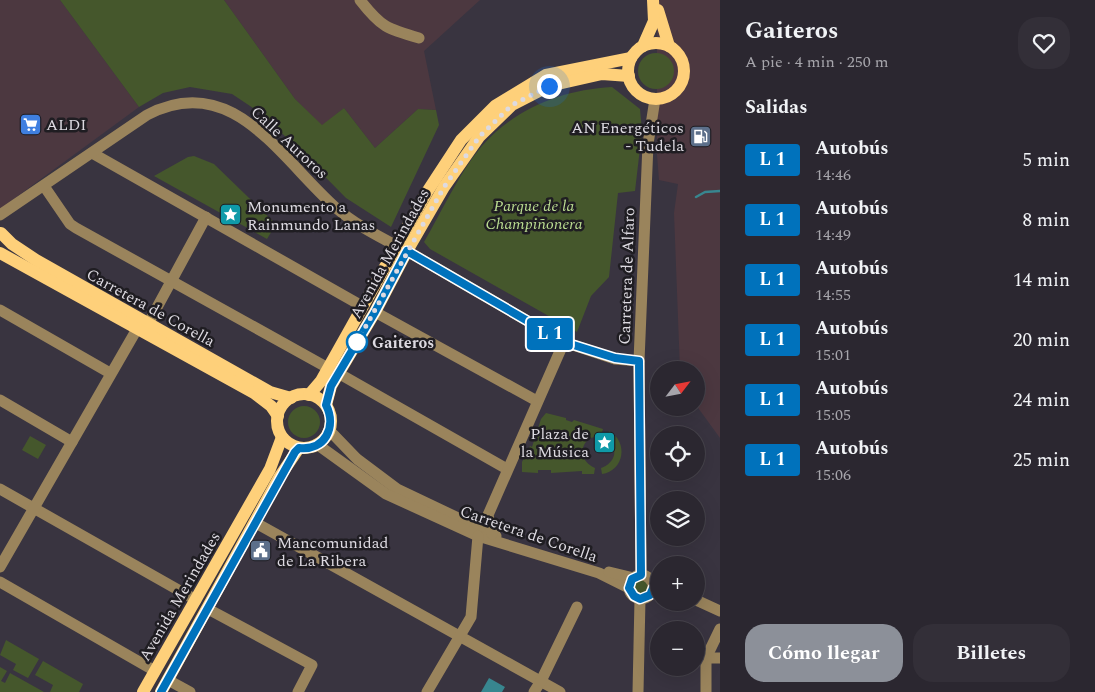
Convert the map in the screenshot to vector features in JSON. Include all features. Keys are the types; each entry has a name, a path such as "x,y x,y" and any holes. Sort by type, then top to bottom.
{"main road":[{"path":"654,0 662,30 669,46 681,58 684,76 674,93 665,98 655,99 639,93 632,86 629,76 631,58 643,46 654,20 654,0"},
{"path":"643,46 660,43 669,46"},
{"name":"Avenida Merindades","path":"309,395 333,371 375,312 402,248 461,140 495,106 546,75 631,58"},
{"name":"Avenida Merindades","path":"326,405 333,371 362,306 479,137 512,105 549,86 602,74 629,76"},
{"name":"Carretera de Corella","path":"0,232 12,244 36,260 262,398 278,416"},
{"name":"Carretera de Corella","path":"0,253 270,392 291,398"},
{"path":"309,395 319,398 326,405 330,413 330,431 318,445 299,448 292,446 282,436 278,427 278,416 282,405 291,398 309,395"},
{"name":"Avenida Merindades","path":"143,692 270,470 282,436"},
{"name":"Avenida Merindades","path":"161,692 256,524 280,476 299,448"}],"street":[{"path":"360,0 372,16 387,29 419,38"},
{"name":"Carretera de Alfaro","path":"635,580 639,361 648,144 655,99"},
{"name":"Calle Auroros","path":"0,215 162,108 188,102 208,103 224,107 245,119 337,208 402,248 564,342 615,358 639,361"},
{"path":"92,153 362,306"},
{"path":"44,186 70,224 507,470"},
{"path":"0,567 110,373 171,280 206,217"},
{"path":"0,310 110,373"},
{"path":"375,312 537,402"},
{"path":"492,534 488,515 564,342"},
{"path":"0,400 72,442"},
{"name":"Carretera de Corella","path":"330,431 357,460 378,478 397,489 492,534 543,552 635,580"},
{"name":"Carretera de Corella","path":"318,445 386,494 478,536 599,573 635,580"},
{"path":"0,489 196,600"},
{"path":"461,519 480,518 488,515"},
{"path":"256,524 356,581 460,635 560,692"},
{"path":"427,692 471,617 478,536"},
{"path":"650,580 648,577 635,580 634,596 640,599 650,595"},
{"path":"0,582 155,671"},
{"path":"638,692 640,599"},
{"path":"705,604 720,611"},
{"path":"534,692 577,607"},
{"path":"208,609 312,665 298,692"},
{"path":"706,692 706,658 720,629"},
{"path":"706,658 720,658"},
{"path":"168,680 190,692"}],"shaded area":[{"path":"0,0 60,0 139,107 0,209"},
{"path":"224,0 480,0 424,51 436,110 418,109 375,148 344,108 322,126 295,99"},
{"path":"657,0 720,0 720,438 704,416 705,361 680,361 674,213 678,184 659,180 657,155"}],"green space":[{"path":"60,0 224,0 295,99 322,125 344,108 375,148 418,109 436,110 439,125 391,227 346,198 265,116 232,94 190,87 163,93 139,107"},
{"path":"656,53 663,54 669,58 673,64 673,78 669,84 663,88 656,89 649,88 643,84 639,78 638,71 639,64 643,58 649,54"},
{"name":"Parque de la Champiñonera","path":"612,87 640,109 642,131 635,191 618,193 609,277 591,296 577,332 430,249 424,242 465,169 494,133 524,112 540,104 575,92"},
{"path":"194,156 214,164 276,224 267,239 154,176 188,157"},
{"path":"304,406 310,407 315,411 319,416 319,428 315,433 310,437 304,438 298,437 293,433 289,428 288,422 289,416 293,411 298,407"},
{"path":"546,413 566,418 566,420 572,422 574,420 603,429 601,436 590,438 583,450 584,458 595,468 594,474 582,474 582,471 551,473 551,470 538,470 538,473 522,472 522,462 530,446 532,447 541,419"},
{"path":"609,431 619,442 621,456 615,468 602,474 601,468 610,463 614,455 613,446 607,438"},
{"path":"30,436 46,445 38,459 22,450"},
{"path":"637,579 643,579 648,584 646,593 637,595 632,590 632,584"},
{"path":"6,640 39,659 28,678 13,670 16,664 0,655"},
{"path":"43,661 83,684 79,692 50,692 53,685 35,675"},
{"path":"0,667 7,671 1,681 5,683 10,673 44,692 0,692"}],"water":[{"path":"489,678 505,687 502,692 481,692"}],"waterway":[{"path":"696,197 705,192 720,191"}],"bus line":[{"path":"161,692 295,452 299,448 304,449 318,445 330,431 332,422 326,405 331,386 375,312 407,251 564,342 615,358 639,361 641,575 632,579 629,588 634,596 640,599 646,599 650,595"}],"place":[{"name":"ALDI","path":"30,124"},
{"name":"AN Energéticos - Tudela","path":"700,136"},
{"name":"Monumento a Rainmundo Lanas","path":"231,215"},
{"name":"Gaiteros","path":"357,342"},
{"name":"Plaza de la Música","path":"605,442"},
{"name":"Mancomunidad de La Ribera","path":"261,551"}],"route":[{"path":"357,342 444,187 479,137 512,105 549,86"}]}
